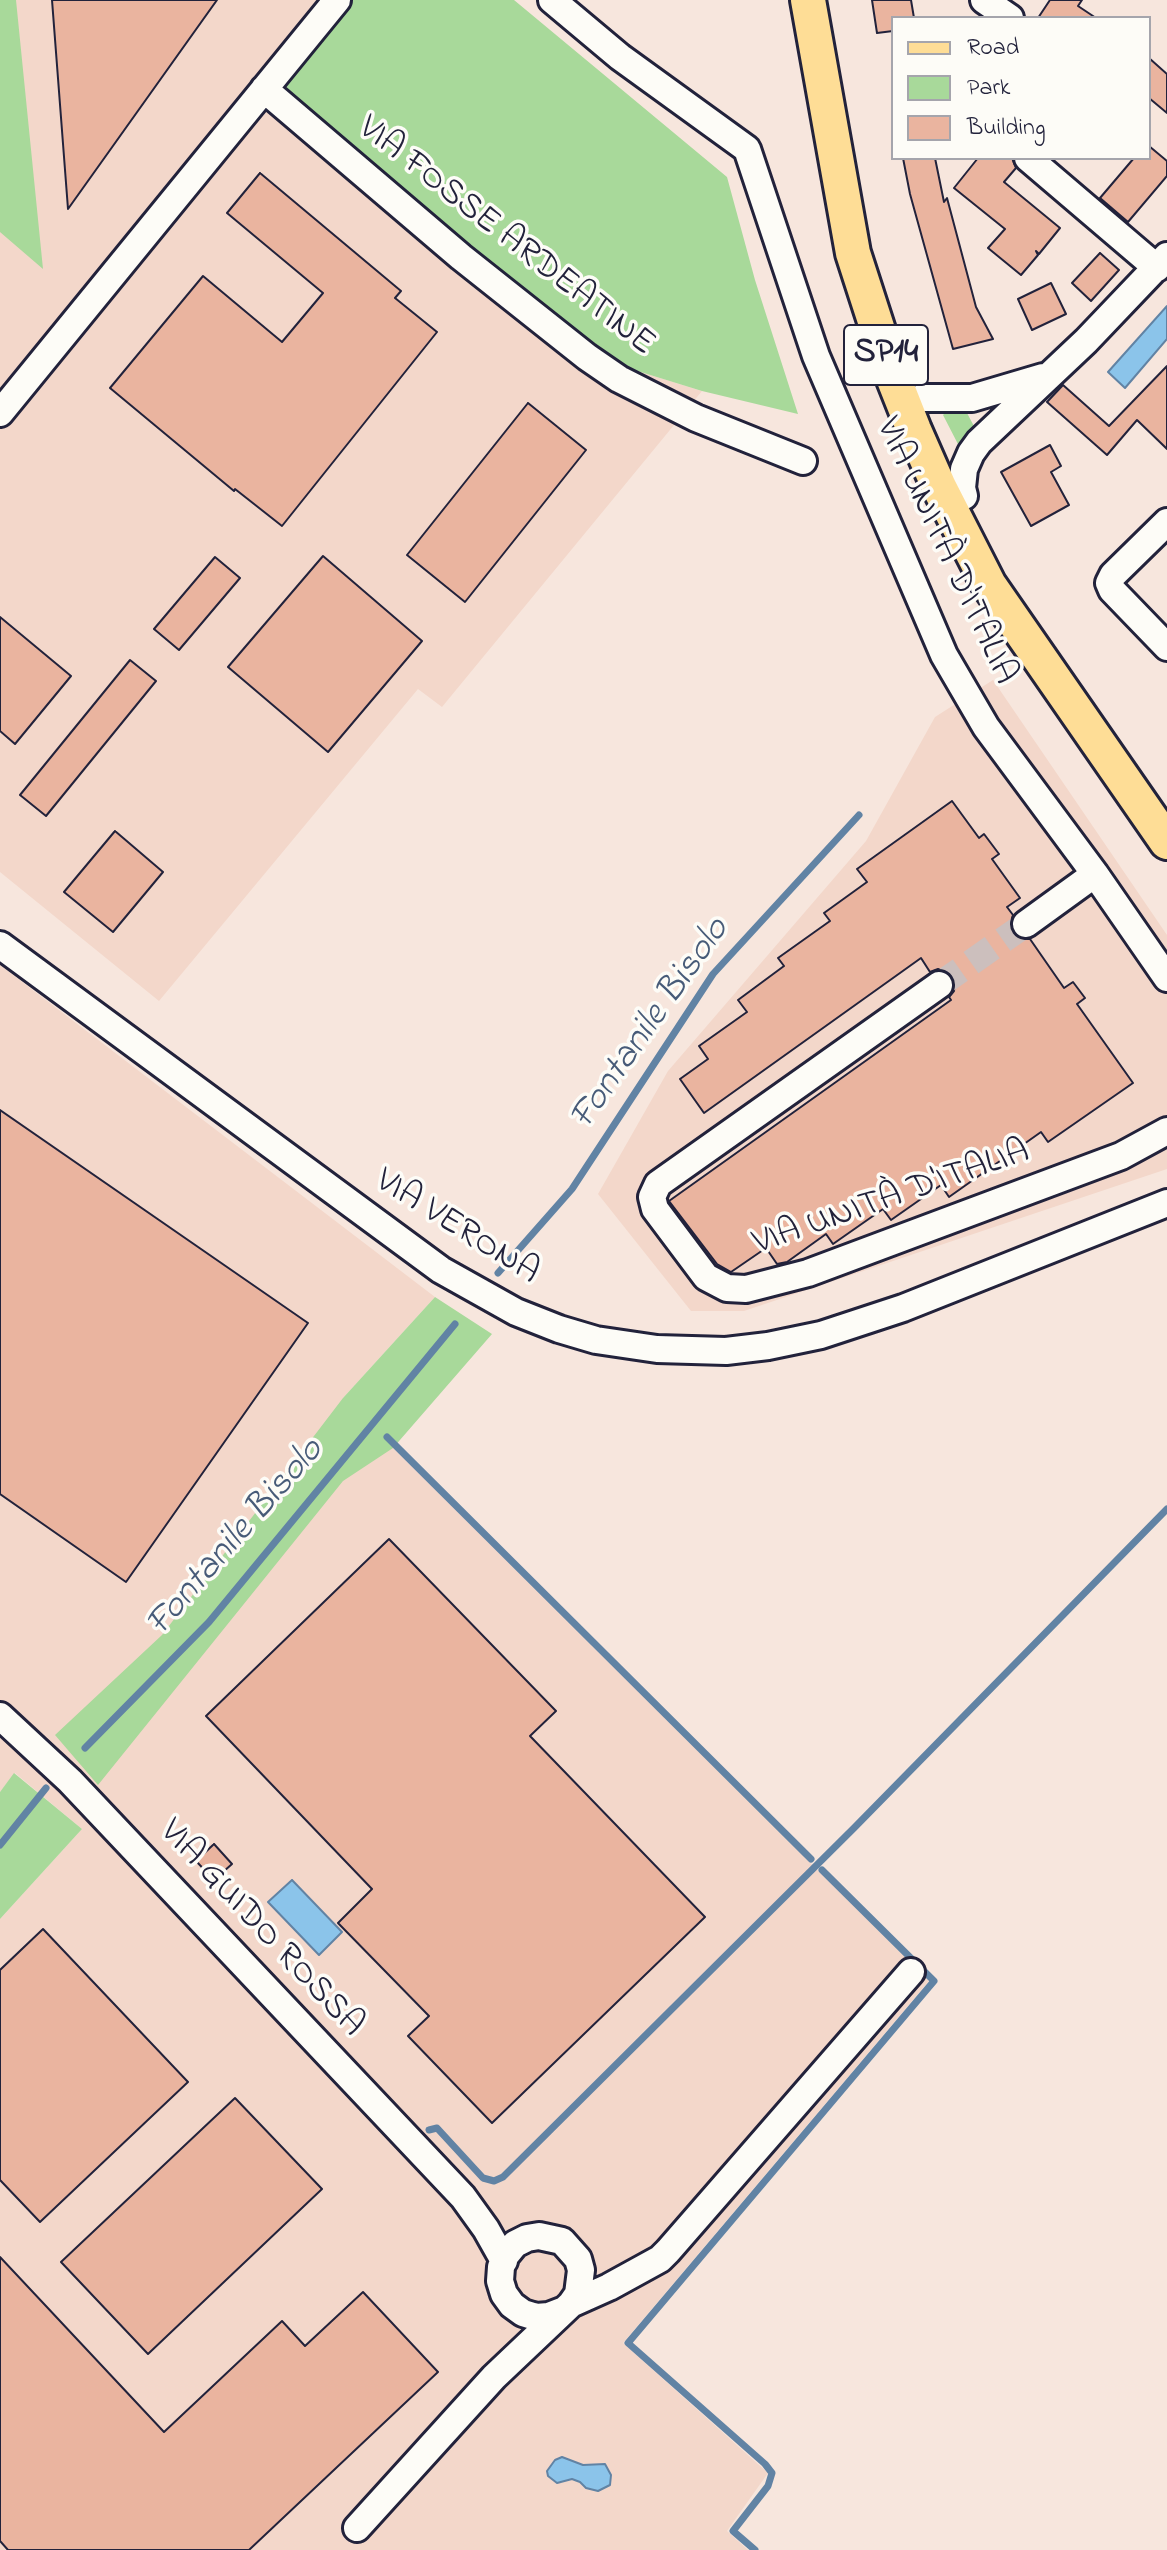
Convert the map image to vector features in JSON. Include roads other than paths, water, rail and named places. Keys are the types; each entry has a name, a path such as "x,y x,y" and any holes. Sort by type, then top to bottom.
{"main road":[{"name":"SP14","path":"808,0 853,253 893,377 939,487 1007,615 1053,675 1167,842"},
{"name":"SP14","path":"826,0 861,199 921,398 964,496 1020,603 1053,675"}],"street":[{"path":"0,413 337,0"},
{"name":"VIA UNITÀ D'ITALIA","path":"552,0 620,57 747,149 816,356 944,655 986,727 1095,874 1167,978"},
{"name":"VIA FOSSE ARDEATINE","path":"264,89 461,257 587,357 619,379 696,418 803,461"},
{"path":"964,496 962,475 974,448 1086,341 1162,262 1031,160"},
{"path":"921,398 972,398 1050,375"},
{"path":"1167,522 1113,575 1109,583 1167,647"},
{"path":"1026,924 1095,874"},
{"name":"VIA VERONA","path":"0,945 427,1261 516,1312 584,1337 633,1346 712,1351 754,1349 806,1339 903,1308 1167,1203"},
{"name":"VIA UNITÀ D'ITALIA","path":"939,985 658,1184 652,1197 655,1209 706,1277 727,1288 746,1289 808,1273 1111,1160 1167,1131"},
{"name":"VIA GUIDO ROSSA","path":"0,1716 70,1781 463,2197"},
{"path":"357,2528 494,2377 566,2308 581,2282 578,2259 562,2241 539,2236 515,2244 504,2261 500,2281 512,2305 536,2317 549,2316 566,2308 609,2287 645,2267 668,2251 911,1972"},
{"path":"463,2197 492,2219 527,2238"},
{"path":"463,2197 504,2261"},
{"path":"578,2259 618,2269 645,2267"},
{"path":"494,2377 511,2346 512,2305"}],"water":[{"path":"1167,306 1167,339 1125,388 1108,372"},
{"path":"292,1880 342,1932 319,1955 268,1902"},
{"path":"562,2457 583,2465 605,2464 611,2475 610,2485 598,2491 572,2479 557,2483 548,2476 547,2471 555,2460"}],"waterway":[{"name":"Fontanile Bisolo","path":"498,1273 572,1189 713,974 859,815"},
{"name":"Fontanile Bisolo","path":"85,1748 209,1622 455,1324"},
{"path":"387,1437 811,1859"},
{"path":"429,2130 437,2128 483,2178 494,2181 503,2177 854,1828 1167,1509"},
{"name":"Fontanile Bisolo","path":"0,1845 46,1788"},
{"path":"755,2550 733,2531 768,2486 772,2473 628,2343 934,1981 822,1870"}],"tunnel":[{"path":"939,985 1026,924"}]}
